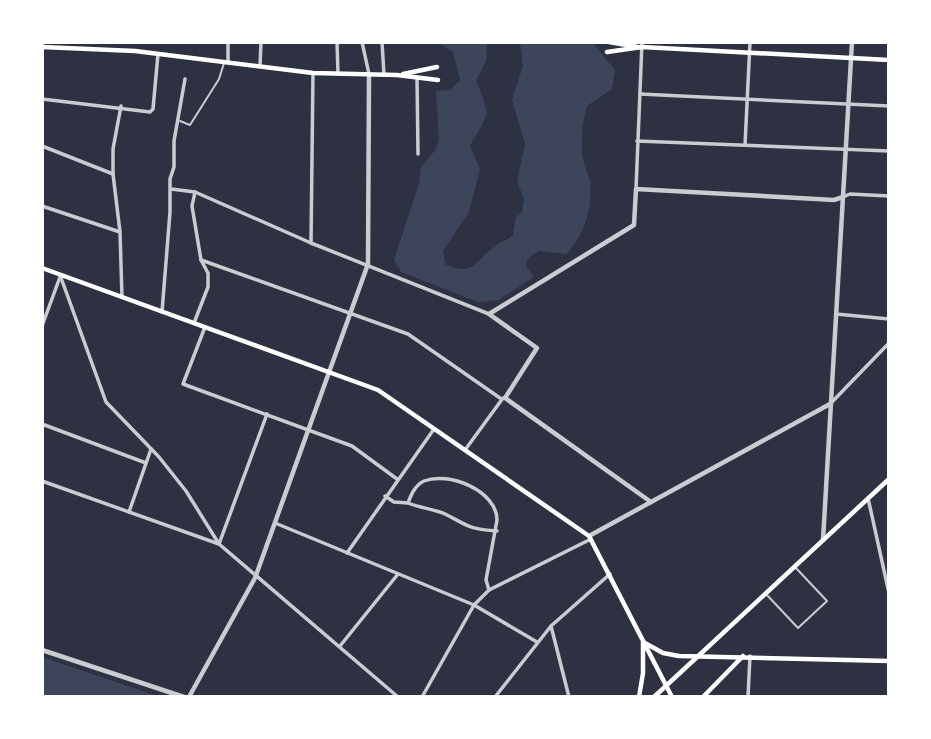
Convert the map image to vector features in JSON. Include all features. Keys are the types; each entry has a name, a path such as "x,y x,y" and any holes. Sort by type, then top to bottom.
{"main road":[{"path":"609,42 889,60"},
{"path":"607,52 642,45"},
{"path":"42,47 158,54 338,75 384,76 437,68"},
{"path":"397,75 438,80"},
{"path":"42,268 379,390 590,537 672,697"},
{"path":"654,697 889,479"},
{"path":"643,642 663,653 889,662"},
{"path":"639,697 643,642"},
{"path":"704,697 743,656"}],"street":[{"path":"226,62 228,42"},
{"path":"260,66 261,42"},
{"path":"337,42 338,75"},
{"path":"42,650 186,697 255,578 368,264 369,76 362,42"},
{"path":"382,42 384,76"},
{"path":"745,145 750,42"},
{"path":"823,540 852,42"},
{"path":"489,314 634,225 642,45"},
{"path":"42,99 121,106 150,112 153,109 158,54"},
{"path":"311,243 313,73"},
{"path":"417,78 418,154"},
{"path":"162,312 172,189 170,179 174,167 185,79"},
{"path":"640,94 889,106"},
{"path":"121,106 113,149 113,174 120,232 122,297"},
{"path":"637,141 889,151"},
{"path":"42,146 113,174"},
{"path":"172,189 195,192 311,243 489,314 537,348 465,450"},
{"path":"636,189 834,200 850,194 889,196"},
{"path":"194,324 208,287 208,273 201,260 192,206 195,192"},
{"path":"42,205 120,232"},
{"path":"201,260 408,334 651,502"},
{"path":"42,326 60,275"},
{"path":"60,275 100,391 117,415 151,449 186,491 219,544 255,578 340,646 398,697"},
{"path":"835,314 889,319"},
{"path":"205,327 183,384 352,446 397,479"},
{"path":"422,697 474,605 489,590 831,404 889,343"},
{"path":"219,544 267,414"},
{"path":"42,424 146,463"},
{"path":"346,552 434,429"},
{"path":"129,512 151,449"},
{"path":"42,481 219,544"},
{"path":"408,503 413,492 425,481 460,481 492,502 497,510 497,531 486,580 489,590"},
{"path":"385,496 394,502 408,503 426,511 444,514 466,528 497,531"},
{"path":"868,498 889,593"},
{"path":"275,523 474,605 537,642"},
{"path":"340,646 398,574"},
{"path":"495,697 551,626 610,574"},
{"path":"551,626 569,697"},
{"path":"748,697 750,656"}],"lane":[{"path":"178,120 190,125 219,79 226,62"},
{"path":"765,593 798,628 827,601 794,566"}],"shaded area":[{"path":"437,42 487,42 486,61 476,81 486,115 470,146 480,169 469,212 443,251 446,265 456,268 473,266 494,247 511,237 516,217 522,212 524,199 517,181 525,144 512,100 523,66 520,42 592,42 615,70 612,89 587,106 584,117 582,154 591,191 586,221 578,239 566,254 539,251 528,258 526,266 534,277 498,300 478,302 401,272 394,260 419,183 421,167 436,149 439,140 436,91 450,90 460,80 453,52"},
{"path":"42,657 160,697 42,697"}]}
